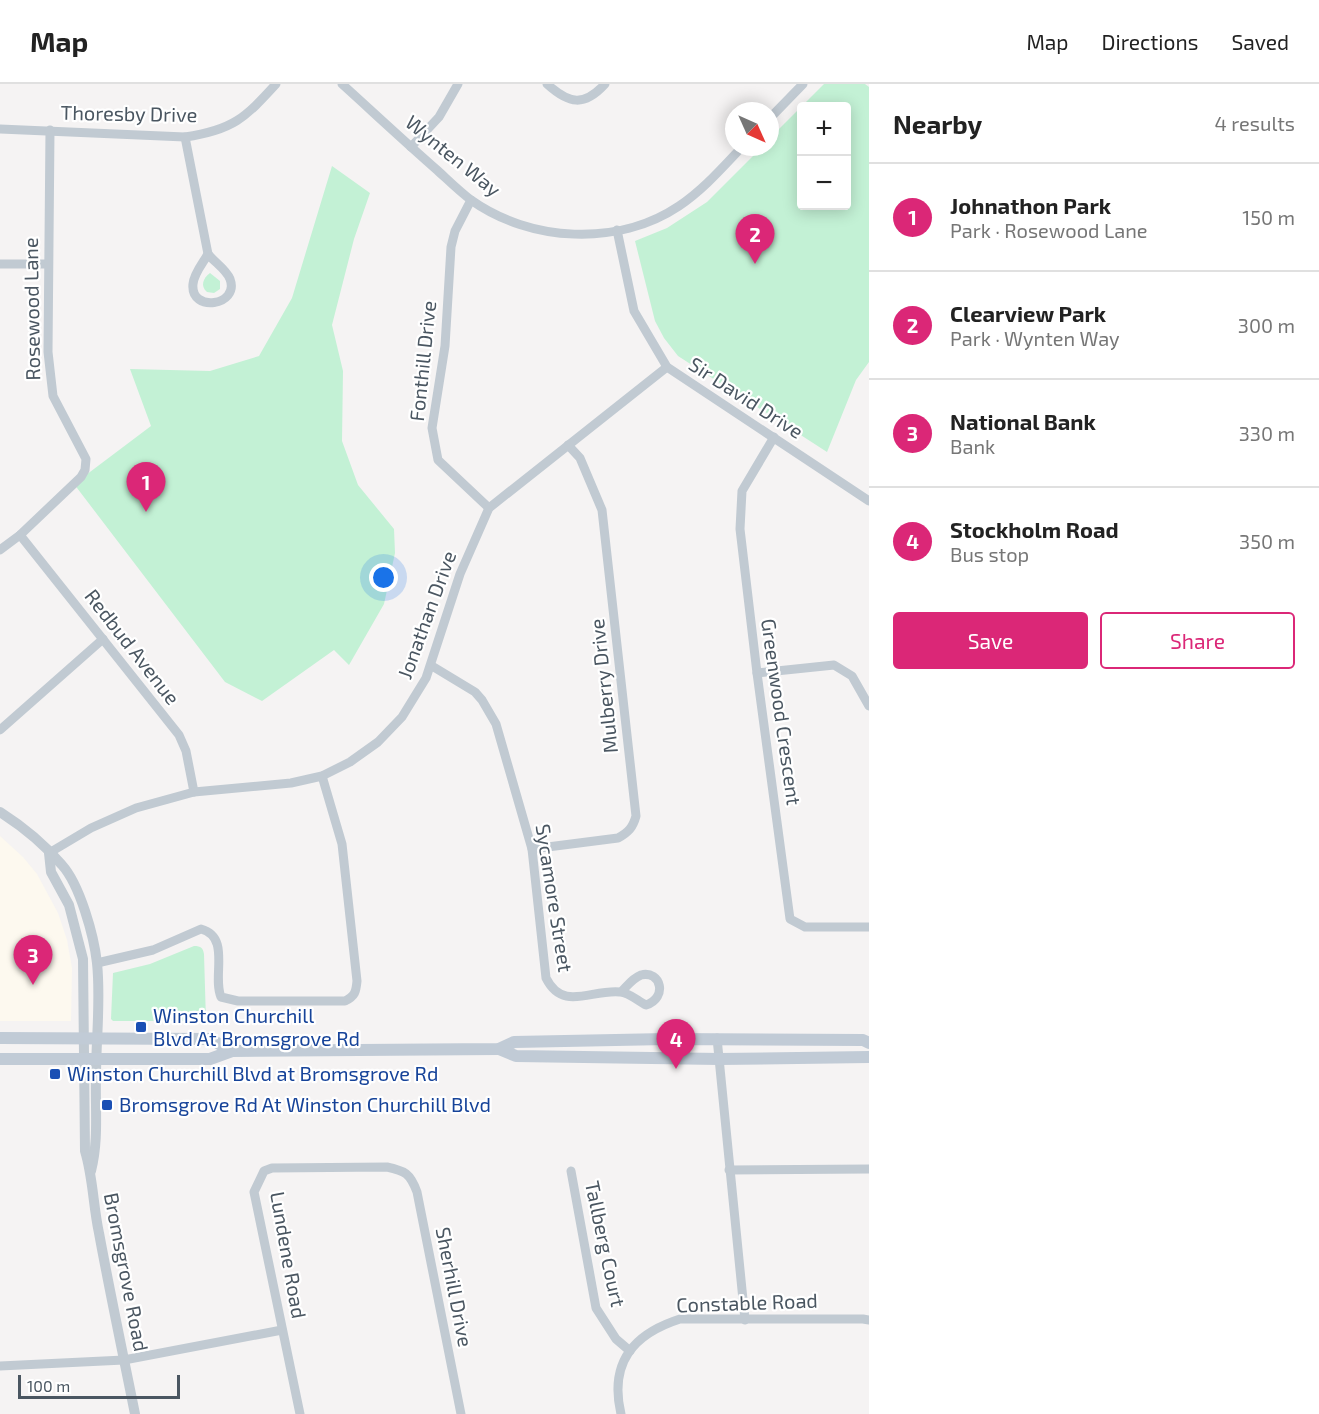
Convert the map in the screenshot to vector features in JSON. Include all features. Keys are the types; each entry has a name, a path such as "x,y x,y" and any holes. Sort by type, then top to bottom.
{"main road":[{"path":"0,1038 210,1039 232,1051"},
{"path":"499,1049 514,1042 717,1038 863,1040 869,1043"},
{"path":"0,1059 210,1059 232,1051 499,1049 516,1056 719,1059 869,1057"}],"street":[{"name":"Thoresby Drive","path":"0,129 185,137 235,124 249,113 276,84"},
{"name":"Wynten Way","path":"342,84 471,200 500,216 536,229 576,234 617,230 646,222 677,207 697,192 733,156"},
{"path":"411,147 439,117 458,84"},
{"path":"548,84 563,97 577,101 591,97 605,84"},
{"path":"779,109 803,84"},
{"name":"Rosewood Lane","path":"0,550 20,535 81,477 85,470 86,459 53,396 48,352 50,130"},
{"path":"185,137 208,254 230,278 231,284 227,296 217,303 205,303 199,299 193,289 195,276 208,254"},
{"name":"Fonthill Drive","path":"471,200 455,231 451,247 445,346 432,428 438,460 489,508"},
{"name":"Sir David Drive","path":"617,230 634,311 667,367 868,499"},
{"path":"0,264 48,264"},
{"name":"Jonathan Drive","path":"49,853 114,817 166,799 195,792 291,783 322,776 350,762 378,742 407,710 432,666 460,574 489,508 667,367"},
{"name":"Greenwood Crescent","path":"774,437 742,491 740,529 790,918 805,927 869,927"},
{"name":"Mulberry Drive","path":"532,849 618,838 626,834 633,826 636,816 602,510 580,458 568,445"},
{"name":"Redbud Avenue","path":"20,535 178,735 186,751 195,792"},
{"path":"0,730 104,639"},
{"path":"757,673 834,665 852,676 869,706"},
{"name":"Sycamore Street","path":"432,666 475,692 496,724 532,849 546,978 551,988 558,994 570,997 622,992"},
{"path":"97,963 153,950 201,929 209,931 216,938 221,997 238,1001 345,1001 352,998 356,992 357,981 342,844 322,776"},
{"name":"Bromsgrove Road","path":"0,812 28,833 63,866 77,892 90,928 97,963 98,1038 90,1059 85,1151 91,1172 98,1228 135,1414"},
{"name":"Bromsgrove Road","path":"49,853 51,872 69,905 83,959 84,1038 90,1059"},
{"path":"717,1038 745,1320"},
{"name":"Lundene Road","path":"300,1414 254,1192 264,1171 272,1168 375,1167 404,1171"},
{"path":"729,1170 869,1169"},
{"name":"Sherhill Drive","path":"404,1171 413,1180 417,1192 461,1414"},
{"name":"Tallberg Court","path":"572,1171 596,1308 616,1339 630,1351"},
{"name":"Constable Road","path":"621,1414 617,1398 621,1367 630,1351 644,1335 660,1326 680,1319 863,1318 869,1320"},
{"path":"0,1366 124,1360 282,1330"}],"shaded area":[{"path":"0,836 23,857 37,874 58,913 67,940 72,968 71,1021 0,1021"}],"green space":[{"path":"824,84 865,84 869,87 869,362 856,380 827,452 678,356 664,338 655,321 635,241 667,228 707,202 753,156 779,156 779,129 797,111 797,210 851,210 851,102 806,102"},
{"path":"332,166 370,193 354,239 332,325 343,371 342,441 358,485 394,529 395,553 384,604 349,665 334,650 262,701 225,682 74,484 151,426 130,369 210,371 259,356 292,298"},
{"path":"210,273 220,281 220,289 214,293 207,292 203,285"},
{"path":"194,946 201,948 204,954 206,1021 113,1021 111,1019 113,973 150,964"}],"place":[{"name":"Clearview Park","path":"755,264"},
{"name":"Johnathon Park","path":"146,512"},
{"name":"National Bank","path":"33,985"},
{"name":"Winston Churchill Blvd At Bromsgrove Rd","path":"141,1027"},
{"name":"Stockholm Road","path":"676,1069"},
{"name":"Winston Churchill Blvd at Bromsgrove Rd","path":"55,1074"},
{"name":"Bromsgrove Rd At Winston Churchill Blvd","path":"107,1105"}]}
